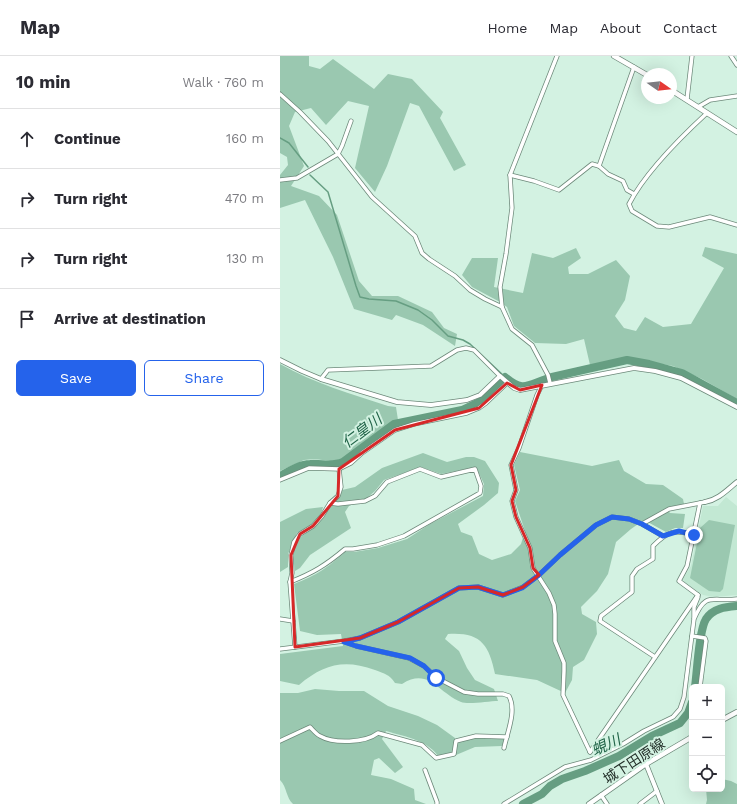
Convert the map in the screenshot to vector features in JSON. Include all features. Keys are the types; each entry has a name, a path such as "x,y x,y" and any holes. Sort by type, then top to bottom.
{"main road":[{"path":"614,56 641,71"},
{"path":"677,94 737,132"},
{"path":"725,718 737,712"},
{"name":"城下田原線","path":"589,804 646,764 689,739"}],"street":[{"path":"550,383 548,375 532,345 512,329 502,307 500,286 512,208 510,175 557,56"},
{"path":"686,99 692,56"},
{"path":"731,56 737,65"},
{"path":"599,166 634,67"},
{"path":"280,94 300,112 338,154 372,197 415,236 422,253 455,276 470,290 502,307"},
{"path":"698,107 710,100 737,96"},
{"path":"707,113 687,131 648,175 634,194 629,204 632,211 657,226 669,227 710,217 737,225"},
{"path":"280,180 297,178 338,154 351,120"},
{"path":"510,175 534,181 559,190 592,164 599,166 608,174 623,181 627,190 634,194"},
{"path":"321,379 328,370 431,366 457,350 466,348 474,350 507,383 520,390 634,368 655,371 681,378 737,407"},
{"path":"280,360 321,379 397,402 431,405 467,400 480,395 500,376"},
{"path":"280,480 309,468 339,468 351,463 362,453 395,430 414,424 467,413 479,408 507,383"},
{"path":"542,385 537,395 519,448 511,464 516,490 512,501 516,517 530,548 533,568 539,575 554,605 555,641 564,663 563,695 590,752 698,595"},
{"path":"295,648 290,582 292,573 291,555 294,542 300,534 313,526 322,516 330,503 338,496 341,487 339,468"},
{"path":"290,582 312,574 345,549 377,545 404,536 480,493 481,486 476,469 441,477 420,470 387,482 375,496 365,501 338,504 330,503"},
{"path":"642,524 669,509 712,501 737,482"},
{"path":"698,595 679,581 687,566 703,502"},
{"path":"280,649 344,642 360,638 398,622 459,588 478,587 503,595 522,588 596,525 612,517 629,519 642,524 663,536"},
{"path":"655,657 600,621 601,616 632,592 632,576 637,569 653,559 653,546 663,536 679,531 694,535"},
{"path":"504,804 565,767 591,760 673,717 680,709 684,697 694,619 694,608 698,595"},
{"path":"694,619 702,603 708,599 737,599"},
{"path":"280,619 293,621"},
{"path":"692,636 705,638 706,641 700,684"},
{"path":"344,642 410,658 424,666 436,678 464,692 478,694 503,694 509,696 512,702 510,729 506,737 504,748"},
{"path":"280,741 310,727 320,736 344,742 373,737 378,733 422,745 436,758 454,754 456,741 476,736 506,737"},
{"path":"646,764 662,804"},
{"path":"425,770 437,804"},
{"path":"640,804 656,791"},
{"path":"601,796 606,803"}],"highlighted area":[{"path":"507,383 520,390 542,385 511,465 516,490 512,501 516,517 530,548 533,568 539,575 523,587 503,595 478,587 459,588 398,622 360,638 295,647 291,555 300,534 313,526 338,496 339,469 395,430 479,408"}],"shaded area":[{"path":"280,56 309,56 309,66 320,69 333,59 374,89 388,74 412,79 443,112 440,118 466,165 454,171 419,106 410,103 387,166 375,192 355,168 369,106 348,101 326,125 311,108 295,112 289,126 304,166 291,186 319,196 337,215 359,281 372,296 398,296 432,312 444,328 457,334 455,346 423,325 396,315 392,320 354,309 333,257 305,200 280,208 280,175 288,165 287,157 280,153"},
{"path":"705,247 737,254 737,399 702,379 673,366 627,358 590,365 584,339 566,344 535,343 514,326 507,307 472,287 462,275 472,258 498,258 494,287 523,293 532,253 553,258 576,248 581,258 568,267 569,274 588,274 616,260 630,276 625,300 615,316 624,328 636,331 645,317 663,327 691,324 724,268 702,256"},
{"path":"280,364 333,388 388,406 396,407 398,420 339,462 314,459 304,460 280,471"},
{"path":"520,452 592,466 619,460 624,471 646,484 663,485 683,499 684,504 666,508 670,513 685,514 683,528 675,528 666,532 644,520 616,542 608,574 597,591 581,607 582,614 596,622 597,634 584,660 573,667 572,680 565,693 537,680 495,674 490,655 481,642 468,635 459,634 448,634 445,639 459,651 467,668 475,680 494,689 498,701 464,703 453,698 433,683 426,680 419,678 402,684 395,683 384,673 364,667 344,664 326,668 317,672 299,685 280,681 280,654 343,646 341,634 317,635 300,631 294,584 321,571 345,552 378,548 407,539 430,524 483,496 484,484 476,467 441,474 421,467 384,480 367,498 349,506 345,512 351,528 310,555 300,568 295,571 294,557 296,544 302,536 319,523 328,509 339,497 342,490 355,487 382,468 423,453 447,462 466,457 474,457 485,461 499,483 498,493 458,524 461,532 472,536 479,554 492,560 511,554 521,544 525,531 515,501 520,490 514,465"},
{"path":"726,497 737,506 737,595 714,597 703,595 684,582 683,579 691,566 703,506 718,506"},
{"path":"323,507 321,514 312,524 297,533 288,554 288,567 280,572 280,522 306,509"},
{"path":"709,520 735,525 723,589 720,592 709,591 690,578 700,528"},
{"path":"315,689 364,691 388,706 418,716 437,725 455,738 455,743 476,738 505,739 502,746 475,747 456,755 440,759 430,747 423,743 409,737 386,731 382,739 403,767 395,773 379,758 374,760 371,775 391,779 414,789 415,800 426,804 293,804 280,780 280,693 298,693"},
{"path":"725,780 737,784 737,804 706,804 706,792 725,792"}],"waterway":[{"path":"280,138 289,143 308,167"},
{"path":"310,175 328,192 360,297 396,301 418,310 432,320 448,336 463,340 470,344 505,377"},
{"name":"仁皇川","path":"552,377 627,360 682,373 737,403"},
{"name":"仁皇川","path":"505,377 516,385 521,386 546,379"},
{"name":"仁皇川","path":"280,476 306,464 331,465 343,462 394,424 462,410 481,401 501,382"},
{"name":"蜆川","path":"695,684 700,641 706,619 716,610 737,606"},
{"name":"蜆川","path":"523,804 542,794 550,786 562,779 619,756 652,736 680,723 689,710"}],"route":[{"path":"436,678 424,666 410,658 344,642 360,638 398,622 459,588 478,587 503,595 522,588 596,525 612,517 629,519 642,524 663,536 679,531 694,535"}]}
